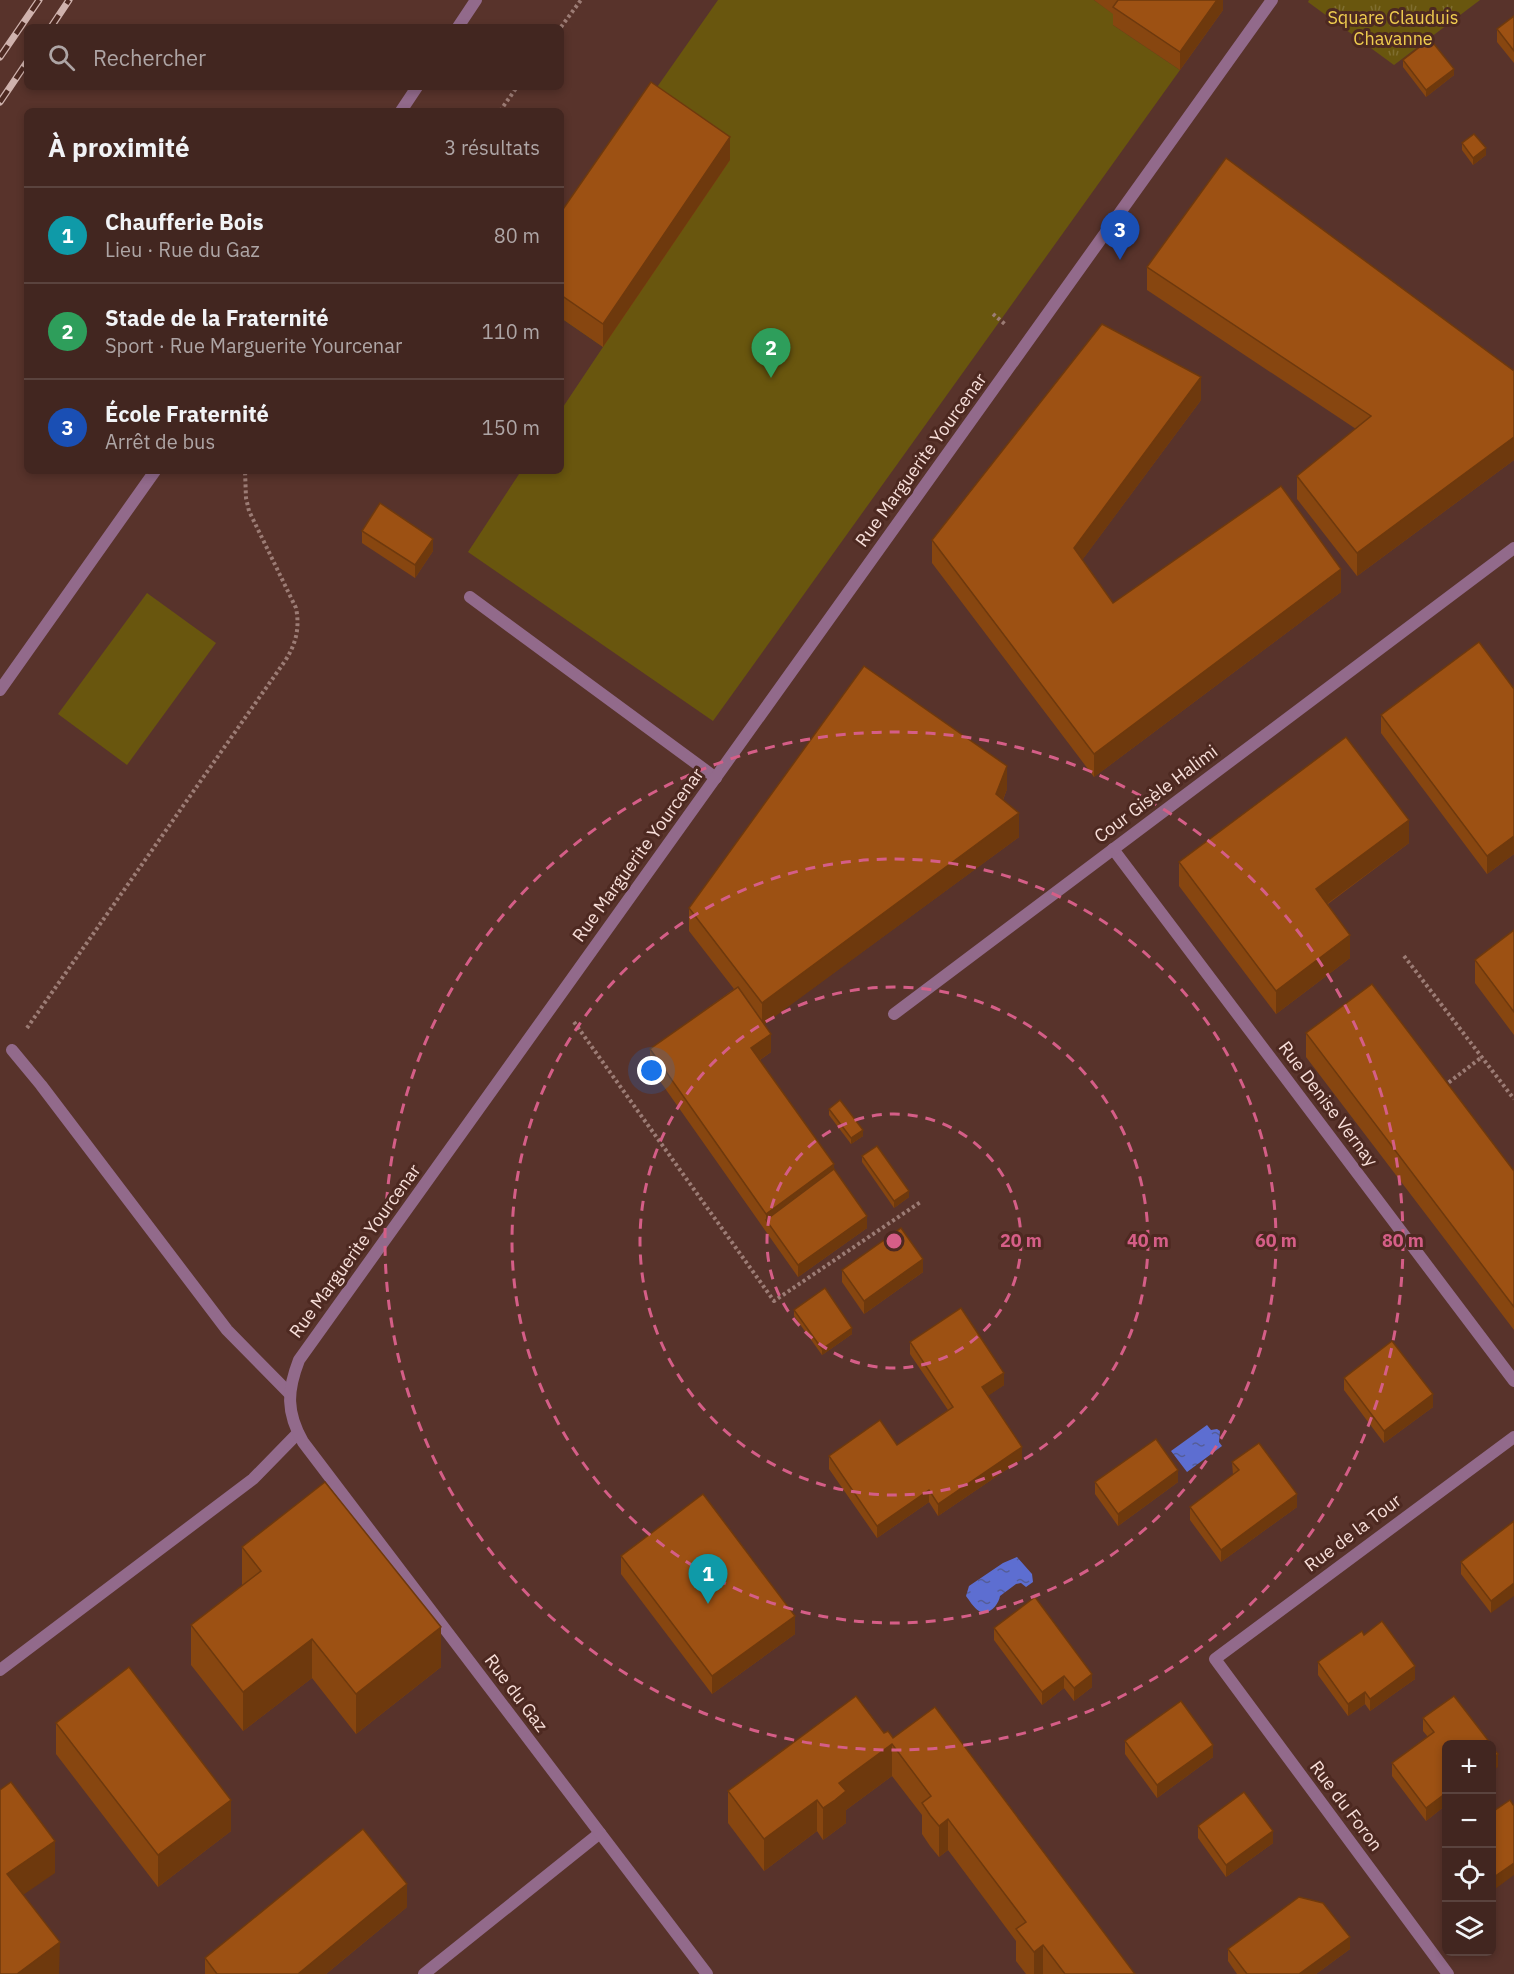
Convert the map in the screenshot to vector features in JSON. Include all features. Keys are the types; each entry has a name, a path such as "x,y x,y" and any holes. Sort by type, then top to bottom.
{"street":[{"path":"460,24 476,0"},
{"name":"Rue Marguerite Yourcenar","path":"298,1432 292,1417 290,1393 292,1377 299,1360 1272,0"},
{"path":"403,108 415,90"},
{"path":"0,690 153,474"},
{"name":"Cour Gisèle Halimi","path":"894,1014 1514,548"},
{"path":"470,597 716,778"},
{"name":"Rue Denise Vernay","path":"1113,849 1514,1381"},
{"path":"12,1050 227,1330 290,1393"},
{"path":"0,1670 253,1479 298,1432"},
{"name":"Rue du Gaz","path":"298,1432 303,1442 706,1974"},
{"name":"Rue de la Tour","path":"1215,1659 1514,1437"},
{"name":"Rue du Foron","path":"1215,1659 1448,1974"},
{"path":"424,1974 600,1833"}],"path":[{"path":"563,24 581,0"},
{"path":"502,108 515,90"},
{"path":"12,1050 285,662 296,642 298,619 296,608 249,511 245,474"},
{"path":"1404,956 1514,1099"},
{"path":"558,999 774,1301 922,1201"},
{"path":"1436,1091 1482,1057"}],"green space":[{"path":"718,0 1094,0 1118,17 1113,25 1180,70 713,721 468,552 519,474 564,474 564,406 603,347 564,320 564,310 634,120"},
{"name":"Square Clauduis Chavanne","path":"1309,0 1480,0 1394,65 1308,2"},
{"path":"147,593 216,643 127,765 58,714"}],"water":[{"path":"1207,1425 1211,1430 1220,1431 1219,1442 1222,1446 1187,1472 1171,1451"},
{"path":"1017,1557 1032,1574 1033,1582 1026,1587 1021,1583 1016,1584 1000,1596 996,1606 990,1611 977,1610 966,1596 969,1586 1003,1563"}],"building":[{"path":"1118,0 1217,0 1180,52 1113,7"},
{"path":"1514,16 1514,51 1497,29"},
{"path":"1430,39 1454,69 1426,90 1403,60"},
{"path":"651,82 730,137 603,324 564,297 564,208"},
{"path":"1474,134 1486,148 1473,158 1462,143"},
{"path":"1226,158 1514,371 1514,437 1357,553 1297,476 1371,416 1147,267"},
{"path":"1102,324 1201,377 1074,548 1113,603 1281,486 1341,569 1094,754 932,540"},
{"path":"380,503 433,539 415,565 362,531"},
{"path":"1479,642 1514,689 1514,836 1487,856 1381,715"},
{"path":"864,666 1007,766 996,794 1019,813 762,1003 689,908"},
{"path":"1346,737 1409,820 1316,889 1350,935 1276,991 1179,862"},
{"path":"1514,930 1514,1012 1475,960"},
{"path":"1372,984 1514,1171 1514,1307 1306,1033"},
{"path":"738,987 771,1034 751,1048 834,1164 766,1214 650,1049"},
{"path":"840,1100 863,1130 851,1138 829,1109"},
{"path":"877,1146 909,1191 894,1201 862,1156"},
{"path":"834,1169 867,1216 798,1265 766,1220"},
{"path":"901,1228 923,1259 864,1301 842,1270"},
{"path":"825,1288 852,1328 822,1349 794,1310"},
{"path":"961,1308 1004,1373 982,1387 1022,1447 938,1504 929,1490 877,1526 829,1456 880,1420 897,1445 953,1407 910,1342"},
{"path":"1392,1341 1433,1394 1384,1431 1344,1378"},
{"path":"1156,1439 1178,1470 1118,1514 1095,1482"},
{"path":"1259,1443 1297,1494 1221,1550 1190,1507 1239,1470 1232,1462"},
{"path":"325,1482 441,1627 356,1694 312,1639 243,1692 191,1625 261,1571 242,1547"},
{"path":"703,1494 795,1616 712,1676 621,1556"},
{"path":"1514,1521 1514,1583 1491,1601 1461,1562"},
{"path":"1035,1597 1092,1674 1074,1688 1064,1676 1042,1692 994,1628"},
{"path":"1382,1621 1415,1666 1370,1699 1365,1692 1348,1704 1318,1662 1362,1631 1364,1635"},
{"path":"129,1667 231,1800 158,1855 56,1723"},
{"path":"856,1696 884,1733 888,1731 893,1738 935,1707 1135,1974 1065,1974 1043,1945 1034,1952 1016,1929 1026,1922 948,1819 939,1826 930,1815 922,1803 931,1796 892,1744 839,1783 846,1791 835,1800 823,1808 817,1800 764,1839 728,1791"},
{"path":"1454,1696 1488,1740 1442,1740 1442,1796 1426,1808 1392,1763 1434,1732 1423,1718"},
{"path":"1181,1701 1213,1745 1157,1785 1125,1741"},
{"path":"11,1782 55,1841 7,1874 60,1942 17,1974 0,1974 0,1790"},
{"path":"1244,1792 1273,1831 1226,1865 1198,1826"},
{"path":"1510,1800 1514,1806 1514,1863 1496,1876 1496,1848 1496,1810"},
{"path":"363,1829 407,1884 298,1974 217,1974 205,1958"},
{"path":"1299,1897 1323,1903 1350,1937 1299,1974 1247,1974 1228,1949"}],"railway":[{"path":"0,57 39,0"},
{"path":"53,24 69,0"},
{"path":"0,102 24,66"}],"place":[{"name":"École Fraternité","path":"1120,260"},
{"name":"Stade de la Fraternité","path":"771,378"},
{"name":"Chaufferie Bois","path":"708,1604"}]}
